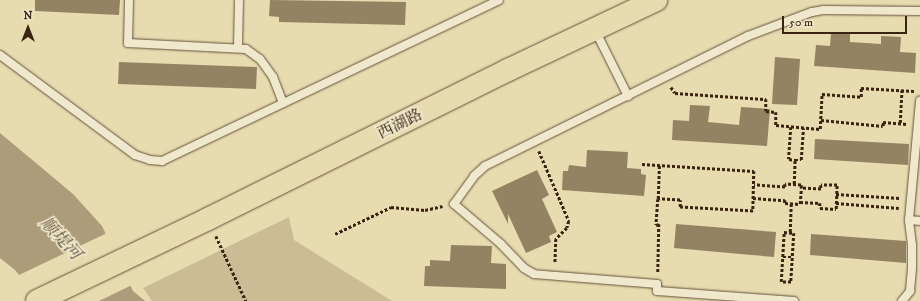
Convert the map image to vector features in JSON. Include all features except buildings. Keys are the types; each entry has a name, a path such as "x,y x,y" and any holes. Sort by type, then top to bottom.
{"main road":[{"name":"西湖路","path":"37,301 208,219 508,70 656,0"}],"lane":[{"path":"130,0 128,43 246,49 260,59 273,77 283,103"},
{"path":"238,47 239,0"},
{"path":"0,55 135,155 150,160 162,161 499,0"},
{"path":"794,301 657,291 657,284 534,274 524,268 501,244 454,204 474,176 485,166 748,36 812,12 823,10 920,11"},
{"path":"594,29 628,96"},
{"path":"902,301 910,291 912,245 909,220 920,101"},
{"path":"910,203 920,202"},
{"path":"909,220 920,221"}],"path":[{"path":"663,78 675,93 766,99 766,111 776,112 776,125 820,129 822,94 861,97 861,88 920,91"},
{"path":"900,123 902,90"},
{"path":"820,120 883,126 883,122 918,125"},
{"path":"791,126 789,159 801,160 803,128"},
{"path":"534,142 569,221 567,228 556,239 554,276"},
{"path":"794,184 795,160"},
{"path":"642,164 754,171 753,211 680,207 680,200 658,199"},
{"path":"657,284 659,224 656,225 659,165"},
{"path":"754,185 785,187 785,184 801,185 800,202"},
{"path":"753,198 785,200 785,203 820,203 820,208 836,208 837,185 821,185 820,189 801,188"},
{"path":"836,194 910,203"},
{"path":"790,232 791,203"},
{"path":"836,203 910,203"},
{"path":"335,234 391,207 425,210 454,204"},
{"path":"208,219 246,301"},
{"path":"784,232 794,233 791,282 781,282 782,257 784,232"},
{"path":"782,257 793,257"}],"shaded area":[{"path":"289,217 294,240 392,301 152,301 143,288"}],"water":[{"name":"顺堤河","path":"0,133 73,194 102,226 133,291 145,301 40,301 15,270 0,258"}],"pier":[{"path":"107,233 132,285 99,301 37,301 23,284 19,275"}]}
